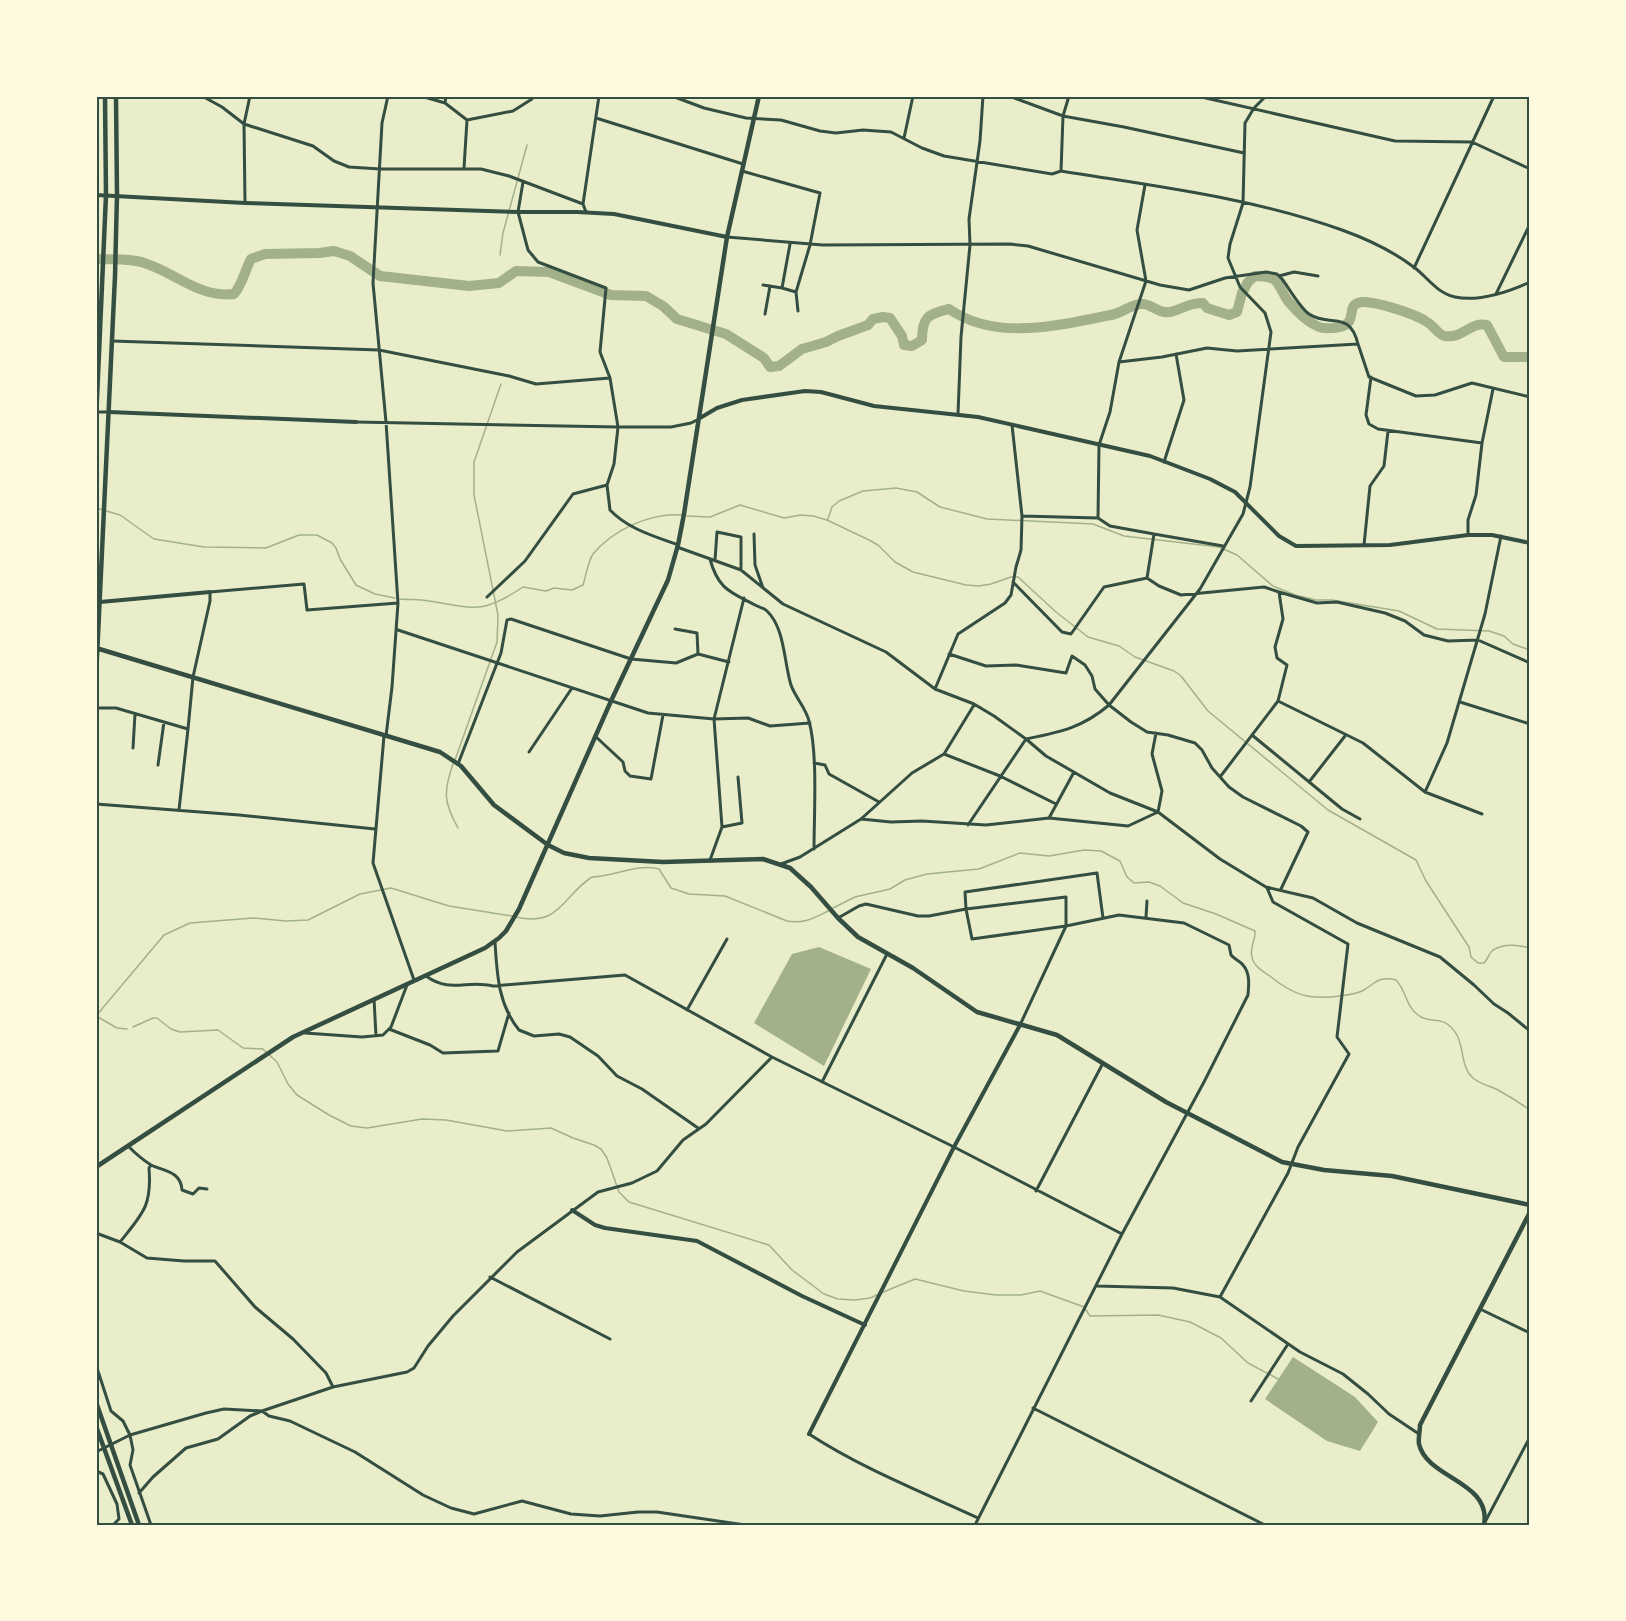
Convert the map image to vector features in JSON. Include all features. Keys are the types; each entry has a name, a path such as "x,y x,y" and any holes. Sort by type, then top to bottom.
{"main road":[{"path":"96,421 106,195 105,96"},
{"path":"96,678 116,252 116,96"},
{"path":"96,1167 261,1057 302,1033 495,942 511,924 668,580 684,514 727,237 759,96"},
{"path":"97,649 440,752 459,764 494,805 548,845 564,853 589,858 663,861 763,859 781,864 798,873 858,937 913,968 977,1012 1057,1035 1186,1113 1260,1152 1291,1165 1392,1176 1530,1205"},
{"path":"1485,1524 1485,1512 1479,1498 1426,1457 1419,1444 1420,1425 1530,1212"},
{"path":"96,1402 139,1525"},
{"path":"96,1426 132,1525"}],"street":[{"path":"202,96 222,107 244,124 313,146 334,161 349,167 380,170 481,169 509,176 583,204"},
{"path":"245,203 244,124 250,96"},
{"path":"388,96 382,123 373,283 386,422 398,602 373,863 414,980"},
{"path":"421,96 445,103 467,120 513,111 532,99"},
{"path":"445,103 446,96"},
{"path":"586,212 583,204 599,96"},
{"path":"672,96 704,108 753,119 782,120 820,131 891,132 944,156 1052,174 1060,171 1280,210 1374,243 1414,268 1439,291 1454,296 1469,298 1496,294 1530,282"},
{"path":"904,138 913,96"},
{"path":"958,414 961,337 970,245 969,219 983,96"},
{"path":"1009,96 1063,116 1244,153"},
{"path":"1060,171 1063,116 1070,96"},
{"path":"1197,96 1395,141 1472,142 1530,169"},
{"path":"968,825 1026,739 1066,731 1093,718 1108,705 1195,594 1243,514 1258,434 1271,332 1265,313 1240,287 1234,277 1228,258 1243,203 1245,123 1254,108 1266,96"},
{"path":"1414,268 1494,96"},
{"path":"596,118 742,164"},
{"path":"464,168 467,120"},
{"path":"741,171 820,193 810,245 796,292 798,311"},
{"path":"523,182 518,212 528,250 538,262 606,288 600,352 610,378 618,427 614,465 607,485 610,510 624,522 637,530 741,570 783,604 886,652 935,689 974,704 1026,739 1046,756 1110,794 1158,812 1220,859 1266,887 1313,898 1357,923 1440,957 1494,1004 1530,1031"},
{"path":"1098,518 1099,445 1110,412 1119,362 1146,281 1137,230 1145,185"},
{"path":"96,195 378,208 586,212 614,214 727,237 810,245 1010,244 1028,246 1146,281 1189,290 1226,278 1266,272 1279,276 1294,272 1318,276"},
{"path":"1496,294 1530,224"},
{"path":"782,288 790,243"},
{"path":"1279,276 1308,314 1344,321 1355,332 1365,368 1371,377 1416,396 1435,395 1472,383 1530,397"},
{"path":"763,285 796,292"},
{"path":"765,314 770,286"},
{"path":"112,341 379,350 509,376 536,384 610,378"},
{"path":"1119,362 1207,348 1237,351 1358,344"},
{"path":"1164,462 1184,400 1176,354"},
{"path":"1371,377 1366,415 1369,424 1388,431 1482,444"},
{"path":"1468,535 1468,520 1476,495 1482,444 1493,389"},
{"path":"96,412 356,422 670,427 691,423 717,408 742,400 820,392 881,407 958,414 1142,454 1220,483 1235,492 1280,536 1293,545 1304,547 1413,543 1468,535 1501,536 1530,543"},
{"path":"935,689 958,634 1010,598 1021,550 1022,516 1012,425"},
{"path":"1364,545 1370,486 1384,466 1388,431"},
{"path":"487,597 525,561 573,494 607,485"},
{"path":"1022,516 1098,518 1110,526 1223,546"},
{"path":"715,560 717,532 741,537 741,570"},
{"path":"754,534 755,565 764,589"},
{"path":"1147,578 1154,534"},
{"path":"1425,792 1448,743 1478,640 1501,536"},
{"path":"710,559 714,574 724,589 767,610 774,622 786,658 791,687 801,702 810,723 814,849"},
{"path":"1013,582 1062,632 1071,634 1104,587 1147,578 1181,595 1264,587 1317,603 1337,603 1395,616 1424,635 1435,639 1478,640 1530,663"},
{"path":"100,602 304,584 307,610 398,602"},
{"path":"179,810 193,677 210,592"},
{"path":"1220,777 1278,701 1287,665 1276,658 1275,647 1283,619 1279,592"},
{"path":"710,860 722,827 714,718 744,598"},
{"path":"459,764 497,663 504,641 507,620 512,619 631,659 676,663 698,654 729,662"},
{"path":"675,629 697,633 698,654"},
{"path":"397,630 648,713 748,718 770,726 810,723"},
{"path":"948,654 986,666 1016,665 1066,673 1072,656 1085,665 1092,676 1095,689 1108,705 1147,732 1195,743 1229,787 1308,832 1281,889"},
{"path":"529,752 572,688"},
{"path":"1278,701 1363,743 1425,792 1482,814"},
{"path":"1460,701 1530,724"},
{"path":"781,864 800,857 861,819 912,773 945,754 974,704"},
{"path":"96,708 116,708 188,729"},
{"path":"133,748 135,713"},
{"path":"595,736 623,762 625,771 630,776 651,779 663,714"},
{"path":"158,765 164,722"},
{"path":"1156,733 1152,754 1162,791 1158,812"},
{"path":"1251,736 1342,809 1360,819"},
{"path":"1309,782 1346,736"},
{"path":"945,754 1000,776 1056,804"},
{"path":"813,763 825,765 829,774 879,802"},
{"path":"1049,818 1074,772"},
{"path":"722,827 742,823 738,777"},
{"path":"96,804 375,829"},
{"path":"861,819 986,825 1049,818 1128,826 1158,812"},
{"path":"975,1525 1122,1234 1248,995 1250,983 1242,963 1231,955 1229,945 1184,922 1119,915 1066,926 972,939 965,892 1097,873 1103,918"},
{"path":"1220,1297 1349,1053 1337,1037 1348,944 1273,902 1266,887"},
{"path":"836,916 866,904 918,916 929,916 966,909 1066,897 1066,926 1020,1025 954,1147 809,1434 896,1480 978,1518"},
{"path":"1146,917 1147,901"},
{"path":"687,1011 727,939"},
{"path":"495,942 498,985 508,1013 522,1033 534,1036 559,1034 570,1037 598,1056 617,1076 642,1089 699,1128"},
{"path":"822,1082 887,954"},
{"path":"425,976 447,986 498,985 625,975 772,1057 954,1147 1122,1234"},
{"path":"302,1033 362,1037 382,1035 388,1029 407,984"},
{"path":"375,999 376,1036"},
{"path":"388,1029 430,1045 443,1053 498,1051 508,1013"},
{"path":"140,1493 153,1477 186,1448 218,1438 250,1416 333,1387 407,1372 414,1368 428,1346 453,1316 517,1252 598,1192 638,1181 657,1171 683,1140 706,1124 772,1057"},
{"path":"1036,1191 1103,1064"},
{"path":"128,1146 151,1165 172,1172 182,1184 182,1190 193,1194 199,1188 207,1189"},
{"path":"120,1242 145,1210 150,1195 149,1168 151,1165"},
{"path":"572,1210 605,1228 697,1240 802,1296 865,1325"},
{"path":"96,1233 120,1242 140,1255 154,1259 215,1261 222,1266 255,1307 326,1373 333,1387"},
{"path":"490,1277 610,1339"},
{"path":"1097,1286 1173,1288 1220,1297 1288,1344 1343,1374 1389,1414 1419,1434"},
{"path":"1480,1309 1530,1333"},
{"path":"1251,1401 1288,1344"},
{"path":"96,1365 111,1411 123,1420 130,1436 133,1450 130,1465 151,1525"},
{"path":"1033,1408 1265,1525"},
{"path":"96,1452 130,1436 224,1409 262,1411 270,1416 290,1421 354,1452 423,1495 451,1508 474,1514 522,1501 571,1514 600,1516 657,1512 745,1525"},
{"path":"1485,1524 1530,1437"},
{"path":"96,1471 103,1474 117,1504 119,1519 113,1525"}],"shaded area":[{"path":"819,947 871,969 824,1066 754,1023 792,954"},
{"path":"1293,1357 1355,1397 1378,1422 1360,1451 1327,1441 1265,1399"}],"waterway":[{"path":"500,255 503,233 527,145"},
{"path":"96,259 141,262 199,289 222,294 234,294 251,259 265,254 334,251 350,256 380,276 469,286 499,283 516,271 549,272 611,295 646,296 663,306 677,319 726,334 764,358 770,367 779,366 802,349 826,342 868,325 873,319 883,317 890,318 902,336 904,345 912,346 922,340 923,327 927,318 949,309 968,319 1007,328 1070,323 1115,314 1139,304 1166,312 1203,303 1207,308 1229,315 1237,312 1242,293 1248,282 1255,276 1263,276 1274,279 1295,309 1321,328 1342,326 1350,319 1356,304 1368,302 1414,315 1444,336 1457,335 1476,325 1487,325 1504,357 1530,357"},
{"path":"455,760 497,642 498,615 474,495 474,462 501,384"},
{"path":"828,519 832,507 839,501 863,491 896,488 917,492 940,507 987,519 1093,524 1124,536 1219,547 1237,555 1273,586 1295,595 1399,611 1437,629 1489,631 1530,650"},
{"path":"687,516 710,517 740,505 784,518 801,515 813,516 827,520 878,545 895,562 913,572 979,586 1018,577 1056,612 1088,637 1119,646 1135,657 1174,671 1181,676 1208,711 1328,810 1416,860 1426,881 1469,947 1471,957 1478,963 1484,963 1492,951 1502,946 1516,945 1530,948"},
{"path":"96,508 120,515 154,539 204,547 266,548 299,535 317,535 332,543 336,548 356,585 375,594 395,598"},
{"path":"400,599 478,607 497,602 523,587 546,591 554,588 572,590 583,585 593,554 611,537 645,520 682,515"},
{"path":"453,764 446,797 458,828"},
{"path":"833,908 855,897 890,889 905,880 927,874 979,869 1020,853 1049,856 1084,850 1101,851 1120,861 1127,877 1134,883 1149,882 1160,886 1183,903 1255,931 1251,950 1254,963 1288,989 1311,997 1340,996 1360,992 1380,980 1396,980 1414,1012 1428,1020 1442,1021 1452,1028 1459,1040 1466,1069 1473,1078 1502,1092 1530,1110"},
{"path":"516,917 543,918 560,908 592,877 643,868 659,869 671,888 689,894 725,896 787,921 804,921 828,911"},
{"path":"96,1016 164,935 190,923 253,918 308,920 360,894 391,888 449,906 512,916"},
{"path":"96,1016 117,1028 127,1029"},
{"path":"133,1027 157,1018 171,1029 180,1032 218,1030 243,1048 263,1049 277,1062 288,1084 297,1095 351,1126 367,1128 422,1119 446,1120 507,1131 551,1128 601,1149 607,1158 619,1192 629,1202 769,1245 792,1270 824,1294 838,1299 855,1300 877,1295"},
{"path":"881,1293 915,1279 964,1291 996,1295 1021,1295 1040,1291 1084,1307 1090,1316 1158,1315 1190,1322 1221,1338 1248,1363 1280,1380"}]}
